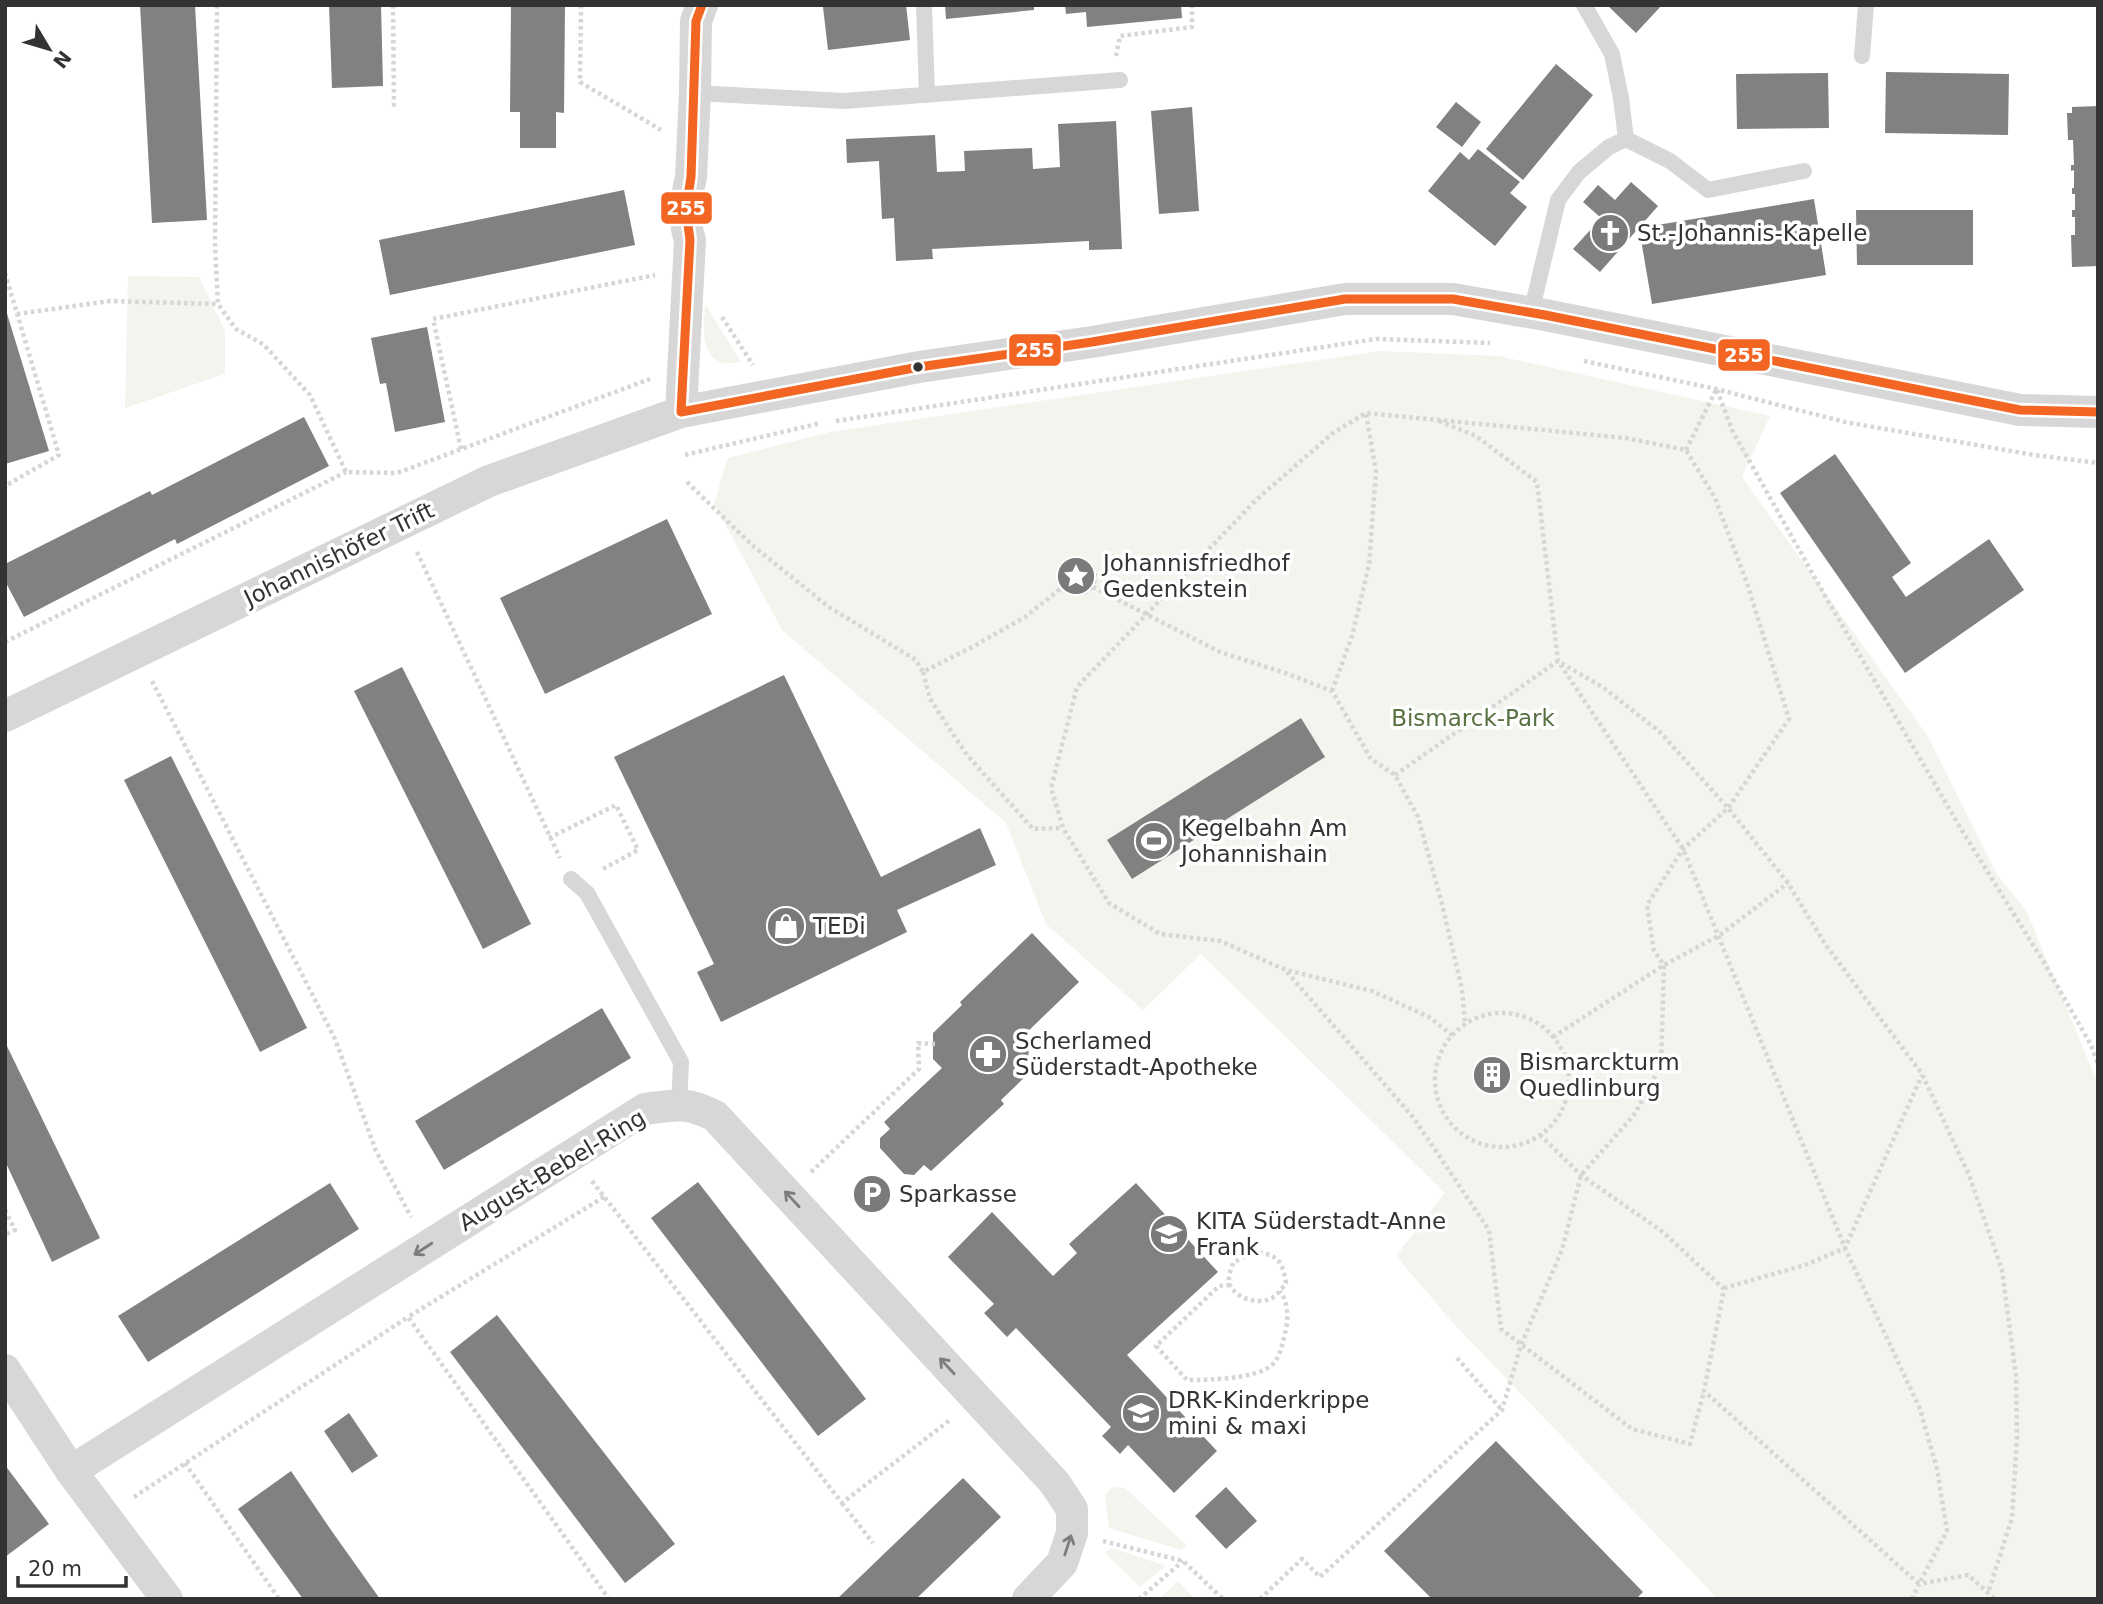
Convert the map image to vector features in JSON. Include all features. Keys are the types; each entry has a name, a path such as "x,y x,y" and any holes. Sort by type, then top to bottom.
{"street":[{"path":"681,412 690,240 686,229 686,216 691,177 696,21 702,5"},
{"name":"Johannishöfer Trift","path":"5,716 489,481 681,412 919,367 1092,342 1345,299 1453,299 2020,410 2098,412"},
{"name":"August-Bebel-Ring","path":"71,1471 645,1109 679,1104 696,1106 716,1116 1055,1482 1072,1509 1072,1533"},
{"path":"5,1370 71,1471 167,1599"},
{"path":"1028,1599 1062,1563 1072,1533"}],"lane":[{"path":"924,5 928,95"},
{"path":"1584,5 1612,54 1626,139"},
{"path":"1862,56 1866,5"},
{"path":"695,93 844,101 1115,80"},
{"path":"1626,139 1670,161 1708,190 1804,171"},
{"path":"1531,313 1558,200 1579,172 1609,147 1626,139"},
{"path":"571,879 587,893 681,1062 679,1104"}],"path":[{"path":"217,5 215,246 218,304 236,330 263,344 310,395 346,472"},
{"path":"393,5 394,108"},
{"path":"581,5 580,82 668,134"},
{"path":"1115,80 1120,36 1192,27 1192,5"},
{"path":"5,273 59,456 5,486"},
{"path":"461,449 433,319 663,274"},
{"path":"17,314 110,301 218,304"},
{"path":"685,455 828,422 1376,340 1502,343"},
{"path":"1582,360 1716,389 1844,422 2034,455 2098,463"},
{"path":"5,642 346,472 397,473 660,376"},
{"path":"1686,450 1716,389"},
{"path":"1716,389 1732,430 1821,590 1961,829 2043,961 2091,1045 2098,1064"},
{"path":"1332,691 1352,636 1369,565 1376,472 1366,413"},
{"path":"1260,1599 1302,1559 1320,1577 1502,1410 1521,1345 1562,1250 1581,1175 1634,1115 1661,1066 1664,965 1654,951 1647,905 1683,849 1728,808 1789,719 1748,586 1716,498 1686,450 1626,438 1366,413 1333,433 1256,500 1077,687 1051,789 1063,828 1109,903 1160,934 1220,941 1286,970 1372,991 1429,1017 1452,1035"},
{"path":"1433,418 1476,436 1536,482 1558,661 1683,849 1845,1248 1920,1409 1937,1469 1947,1531 1912,1599"},
{"path":"687,482 753,546 829,607 916,660 923,671 930,699 967,755 1033,829 1063,828"},
{"path":"402,523 549,838 616,805 638,850 589,876 587,893"},
{"path":"1076,560 1087,562 1091,566 1095,576 1093,587 1078,594 1063,586 1061,575 1066,565 1076,560"},
{"path":"923,671 1025,617 1063,586"},
{"path":"1093,587 1220,652 1332,691 1371,759 1395,775 1418,817 1462,989 1465,1023"},
{"path":"136,652 335,1039 376,1151 427,1246"},
{"path":"1395,775 1558,661"},
{"path":"1558,661 1604,688 1660,732 1728,808 1788,883 1825,944 1922,1074 1969,1175 2002,1270 2016,1376 2017,1438 2012,1517 1988,1592"},
{"path":"1553,1037 1664,965 1720,935 1788,883"},
{"path":"1286,970 1413,1117 1489,1230 1501,1329 1632,1429 1690,1444 1704,1391 1724,1289"},
{"path":"1504,1012 1527,1017 1546,1028 1561,1046 1568,1068 1569,1087 1564,1106 1554,1122 1540,1135 1520,1144 1499,1147 1478,1142 1460,1132 1445,1115 1437,1095 1435,1074 1440,1053 1452,1035 1465,1023 1504,1012"},
{"path":"803,1179 919,1069 919,1043 935,1044"},
{"path":"1724,1289 1805,1265 1845,1248 1922,1074"},
{"path":"1540,1135 1581,1175 1663,1232 1724,1289"},
{"path":"574,1154 604,1197 873,1543"},
{"path":"105,1516 408,1317 604,1197"},
{"path":"5,1210 15,1230 5,1235"},
{"path":"1252,1252 1270,1253 1284,1266 1286,1283 1280,1291 1274,1297 1260,1301 1248,1300 1235,1292 1230,1285 1229,1276 1233,1263 1252,1252"},
{"path":"1230,1285 1219,1286 1156,1346 1187,1380 1260,1372 1272,1365 1280,1353 1287,1325 1284,1297 1280,1291"},
{"path":"408,1317 609,1599"},
{"path":"1457,1358 1502,1410"},
{"path":"1704,1391 1919,1584"},
{"path":"842,1503 959,1413"},
{"path":"185,1463 279,1599"},
{"path":"1072,1533 1183,1561 1223,1599"},
{"path":"1139,1599 1183,1561"},
{"path":"1919,1584 1968,1576 1995,1599"}],"green space":[{"path":"128,276 199,277 225,331 225,374 125,408"},
{"path":"705,304 741,362 724,363 710,354 705,339"},
{"name":"Bismarck-Park","path":"1380,351 1499,356 1770,416 1742,477 1927,735 1997,874 2027,912 2098,1084 2098,1599 1718,1599 1453,1323 1396,1256 1445,1193 1201,954 1143,1010 1046,924 1006,823 782,630 714,503 728,458 830,432"},
{"path":"1113,1487 1125,1488 1186,1545 1182,1550 1109,1528 1105,1494"},
{"path":"1112,1548 1166,1566 1140,1587 1105,1553"},
{"path":"1178,1581 1195,1599 1159,1599"}],"building":[{"path":"140,5 195,5 207,220 152,223"},
{"path":"329,5 381,5 383,86 332,88"},
{"path":"511,5 565,5 564,113 556,112 556,148 520,148 520,112 510,112"},
{"path":"906,5 910,40 828,50 823,7"},
{"path":"945,5 1034,5 1034,10 946,19"},
{"path":"1065,5 1181,5 1182,18 1087,27 1086,12 1066,14"},
{"path":"1607,5 1662,5 1636,33"},
{"path":"1556,64 1593,95 1523,180 1486,149"},
{"path":"1886,72 2009,74 2008,135 1885,133"},
{"path":"1828,73 1829,128 1737,129 1736,74"},
{"path":"1456,102 1481,122 1462,147 1436,127"},
{"path":"2098,106 2098,266 2072,267 2071,235 2075,235 2075,217 2072,217 2072,210 2075,210 2075,194 2072,194 2074,170 2071,171 2071,165 2074,165 2073,140 2068,140 2067,113 2072,113 2072,107"},
{"path":"1192,107 1199,211 1159,214 1151,111"},
{"path":"1116,121 1122,249 1089,250 1089,241 932,249 933,259 896,261 894,218 882,219 879,161 847,163 846,139 935,135 937,172 965,171 964,151 1032,148 1033,169 1060,167 1058,124"},
{"path":"1478,149 1520,182 1510,193 1527,207 1495,246 1428,191 1460,152 1469,160"},
{"name":"St.-Johannis-Kapelle","path":"1631,182 1658,206 1600,272 1573,249 1601,218 1583,202 1598,185 1615,200"},
{"path":"624,190 635,245 390,295 379,240"},
{"path":"1814,199 1826,275 1652,304 1639,228"},
{"path":"1856,210 1973,210 1973,265 1857,265"},
{"path":"5,307 49,451 5,464"},
{"path":"427,327 445,422 395,432 386,383 380,384 371,338"},
{"path":"304,417 329,466 177,544 175,539 24,617 5,581 5,564 150,491 152,495"},
{"path":"1835,454 1911,563 1892,577 1906,597 1989,539 2024,590 1905,673 1780,493"},
{"path":"667,519 712,614 545,694 500,598"},
{"path":"402,667 531,924 483,949 354,691"},
{"path":"784,675 881,877 980,828 996,865 897,910 907,932 721,1022 697,972 714,964 614,757"},
{"path":"1301,718 1325,757 1132,879 1107,840"},
{"path":"171,756 307,1028 260,1052 124,780"},
{"path":"1032,933 1079,982 1021,1038 1029,1046 1027,1075 1001,1100 1004,1104 931,1171 924,1165 914,1175 904,1174 880,1148 880,1138 890,1129 884,1122 942,1068 933,1059 933,1033 962,1005 960,1002"},
{"path":"602,1008 631,1058 444,1170 415,1121"},
{"path":"5,1042 100,1238 52,1262 5,1161"},
{"name":"Bismarckturm Quedlinburg","path":"1492,1063 1501,1066 1504,1075 1501,1084 1492,1087 1483,1084 1480,1075 1483,1066"},
{"path":"698,1182 866,1399 818,1436 651,1218"},
{"path":"330,1183 359,1229 148,1362 118,1316"},
{"path":"1136,1183 1218,1272 1127,1355 1217,1451 1174,1493 1128,1445 1120,1454 1102,1436 1111,1427 1016,1328 1007,1337 984,1313 994,1304 948,1257 992,1212 1053,1276 1077,1253 1069,1244"},
{"path":"497,1315 675,1544 625,1583 450,1352"},
{"path":"349,1413 378,1456 352,1473 324,1431"},
{"path":"1496,1441 1643,1592 1636,1599 1432,1599 1384,1551"},
{"path":"5,1465 49,1524 5,1557"},
{"path":"291,1471 380,1599 303,1599 238,1509"},
{"path":"963,1478 1001,1517 916,1599 837,1599"},
{"path":"1226,1487 1257,1521 1226,1549 1195,1516"}],"transit line":[{"name":"255","path":"681,412 690,240 686,209 691,177 696,21 702,5"},
{"name":"255","path":"681,412 919,367 1092,342 1345,299 1453,299 2020,410 2098,412"}],"place":[{"name":"St.-Johannis-Kapelle","path":"1610,233"},
{"name":"Johannisfriedhof Gedenkstein","path":"1076,576"},
{"name":"Kegelbahn Am Johannishain","path":"1154,841"},
{"name":"TEDi","path":"786,926"},
{"name":"Scherlamed Süderstadt-Apotheke","path":"988,1054"},
{"name":"Bismarckturm Quedlinburg","path":"1492,1075"},
{"name":"Sparkasse","path":"872,1194"},
{"name":"KITA Süderstadt-Anne Frank","path":"1169,1234"},
{"name":"DRK-Kinderkrippe mini & maxi","path":"1141,1413"}]}
